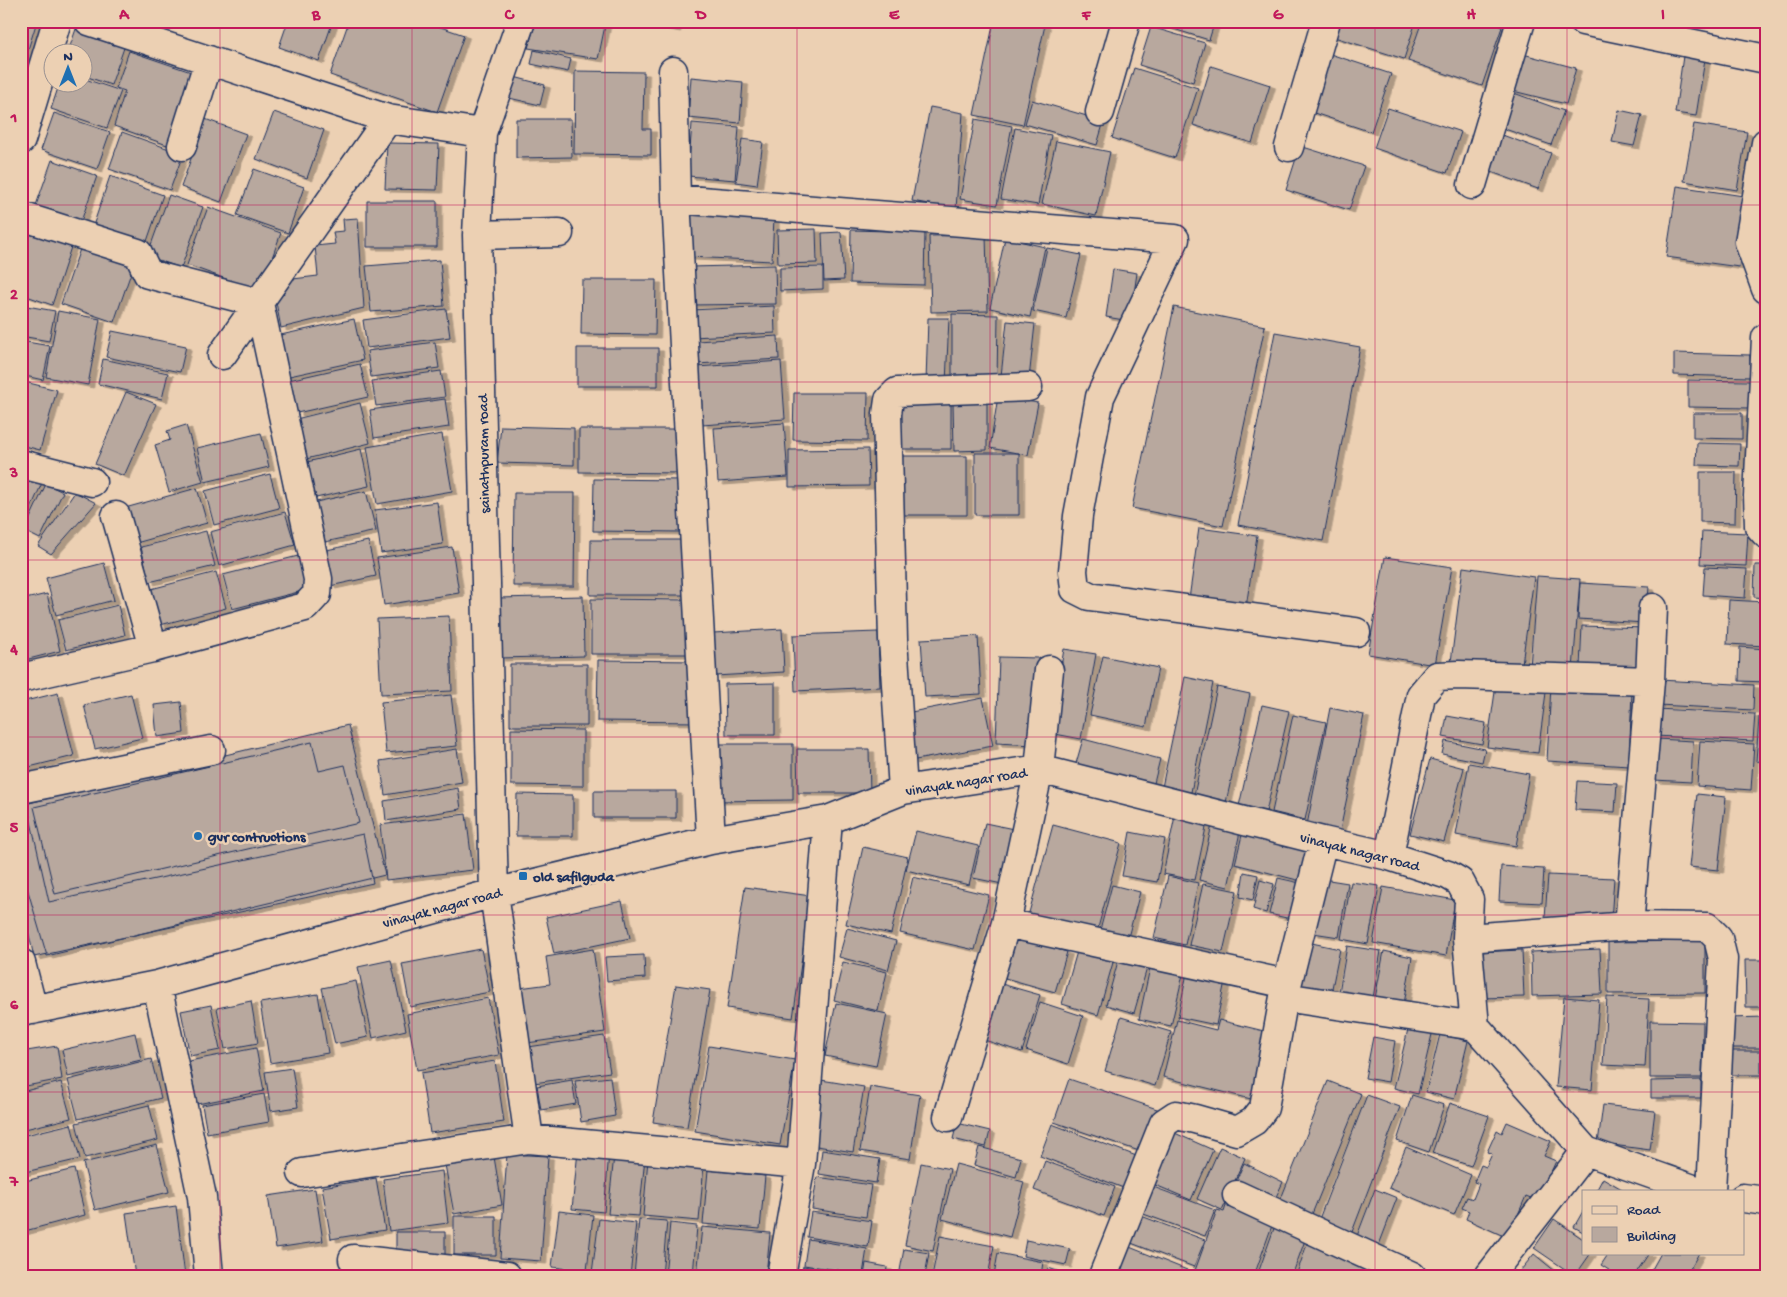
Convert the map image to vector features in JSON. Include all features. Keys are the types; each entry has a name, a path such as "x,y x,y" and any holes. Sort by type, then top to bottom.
{"street":[{"path":"21,140 57,21"},
{"path":"89,21 388,119 482,133"},
{"name":"sainathpuram road","path":"521,21 482,133 477,235 494,893 529,1139"},
{"path":"1100,112 1126,21"},
{"path":"1289,147 1326,21"},
{"path":"1472,186 1521,21"},
{"path":"1583,21 1766,59"},
{"path":"182,146 208,60"},
{"path":"673,71 676,199 710,840"},
{"path":"222,354 388,119"},
{"path":"1766,143 1749,242 1766,289"},
{"path":"676,199 1175,240 1100,397 1078,516 1073,571 1075,589 1089,596 1356,632"},
{"path":"21,216 138,253 148,274 259,303"},
{"path":"477,235 558,233"},
{"path":"21,678 153,648 305,607 317,594 318,579 259,303"},
{"path":"1766,338 1758,496 1758,526 1766,534"},
{"path":"903,790 893,639 886,414 890,400 897,392 1028,387"},
{"path":"21,464 92,482"},
{"path":"116,516 153,648"},
{"path":"1629,926 1650,680 1654,608"},
{"path":"948,1117 1006,923 1039,769 1049,670"},
{"path":"1389,856 1421,695 1437,676 1650,680"},
{"path":"21,789 212,750"},
{"name":"vinayak nagar road","path":"27,1011 157,985 494,893 710,840 828,820 903,790 1039,769 1389,856 1448,875 1460,882 1469,898 1467,938 1474,1026"},
{"path":"781,1276 801,1164 828,820"},
{"path":"1109,1274 1164,1123 1176,1115 1195,1118 1236,1131 1254,1121 1264,1108 1286,990 1323,841"},
{"path":"1006,923 1286,990 1474,1026 1586,1151 1696,1190"},
{"path":"1467,938 1629,926 1707,926 1718,938 1723,959 1711,1190"},
{"path":"21,963 27,1011"},
{"path":"157,985 202,1197 209,1276"},
{"path":"302,1172 529,1139 801,1164"},
{"path":"1489,1276 1586,1151"},
{"path":"1238,1195 1412,1276"},
{"path":"1744,1198 1766,1201"},
{"path":"353,1259 507,1276"}],"building":[{"path":"21,21 37,21 21,72"},
{"path":"288,21 333,21 319,61 279,47"},
{"path":"349,21 423,21 464,35 437,112 330,75"},
{"path":"536,21 606,21 598,59 528,48"},
{"path":"633,21 677,21 675,29"},
{"path":"994,21 1028,21 1045,25 1023,125 974,115"},
{"path":"1148,21 1215,21 1209,40"},
{"path":"1336,21 1416,21 1404,59 1331,36"},
{"path":"1422,21 1487,21 1502,27 1482,86 1408,61"},
{"path":"1151,27 1205,43 1193,82 1139,65"},
{"path":"76,29 125,45 111,85 92,78 92,42 71,42"},
{"path":"534,50 571,59 568,72 531,64"},
{"path":"129,51 194,73 170,146 114,126 125,91 116,88"},
{"path":"1327,53 1391,74 1371,132 1308,111"},
{"path":"1519,53 1576,68 1566,104 1509,90"},
{"path":"1683,56 1705,59 1696,116 1675,113"},
{"path":"1211,66 1270,85 1252,143 1193,125"},
{"path":"1134,68 1198,88 1175,158 1112,138"},
{"path":"575,71 644,72 643,129 651,129 651,155 574,154"},
{"path":"514,77 545,85 540,105 509,98"},
{"path":"691,77 743,82 740,123 688,118"},
{"path":"92,81 121,91 107,128 51,109 57,92 92,92"},
{"path":"1511,92 1564,111 1551,145 1499,127"},
{"path":"1032,100 1104,121 1097,145 1025,124"},
{"path":"930,107 963,113 956,209 912,201"},
{"path":"1388,108 1461,132 1447,173 1374,148"},
{"path":"1619,110 1642,115 1634,146 1612,142"},
{"path":"274,112 324,130 307,178 256,159"},
{"path":"54,113 110,132 97,169 41,150"},
{"path":"205,119 246,134 221,202 181,187"},
{"path":"516,119 571,119 572,157 516,158"},
{"path":"975,119 1012,126 997,205 960,199"},
{"path":"692,123 739,127 735,180 688,176"},
{"path":"1694,124 1747,132 1737,190 1684,181"},
{"path":"1015,128 1051,135 1038,205 1001,199"},
{"path":"122,132 183,154 170,190 109,169"},
{"path":"1497,133 1551,153 1538,189 1483,169"},
{"path":"742,139 763,142 757,185 736,182"},
{"path":"1056,141 1110,152 1096,216 1042,204"},
{"path":"387,143 439,144 437,190 385,189"},
{"path":"1300,146 1364,166 1349,210 1286,190"},
{"path":"52,160 97,176 79,227 34,211"},
{"path":"254,169 304,187 288,233 237,215"},
{"path":"110,176 163,195 145,247 92,229"},
{"path":"1677,186 1750,197 1739,267 1666,257"},
{"path":"169,195 203,207 181,268 147,256"},
{"path":"367,201 437,201 437,247 367,247"},
{"path":"208,207 281,233 260,291 187,265"},
{"path":"691,212 774,217 772,261 689,257"},
{"path":"358,218 364,308 281,328 276,302 293,279 318,276 315,246 335,244 333,232 344,231 343,219"},
{"path":"21,228 72,244 52,305 21,294"},
{"path":"816,229 817,263 778,264 777,230"},
{"path":"851,230 925,232 924,285 850,283"},
{"path":"841,232 844,280 824,281 822,233"},
{"path":"986,235 988,311 931,312 929,236"},
{"path":"1005,238 1045,247 1030,317 990,308"},
{"path":"81,246 134,264 114,322 61,304"},
{"path":"1047,248 1081,255 1066,318 1033,311"},
{"path":"440,260 444,306 371,312 366,266"},
{"path":"775,265 776,304 691,305 690,267"},
{"path":"823,267 823,289 780,291 780,268"},
{"path":"1113,269 1137,273 1130,321 1106,317"},
{"path":"582,280 656,280 655,335 581,334"},
{"path":"21,305 55,311 49,341 21,336"},
{"path":"774,306 775,333 692,337 691,310"},
{"path":"1174,307 1265,326 1223,526 1132,508"},
{"path":"446,309 450,337 367,348 363,320"},
{"path":"58,311 100,319 88,385 46,377"},
{"path":"952,314 998,315 997,384 952,384"},
{"path":"928,318 949,318 946,383 926,382"},
{"path":"354,319 363,360 285,377 276,336"},
{"path":"1007,321 1035,324 1029,379 1001,376"},
{"path":"112,331 186,346 180,372 106,357"},
{"path":"1275,332 1360,347 1323,541 1238,525"},
{"path":"778,336 779,359 697,364 696,341"},
{"path":"21,341 50,346 43,380 21,375"},
{"path":"435,342 439,368 371,377 367,351"},
{"path":"577,348 658,348 658,386 577,386"},
{"path":"1674,353 1750,355 1750,377 1674,375"},
{"path":"103,359 168,373 162,399 98,384"},
{"path":"781,361 785,419 702,425 697,367"},
{"path":"360,364 368,397 297,413 289,380"},
{"path":"441,371 445,397 376,406 372,381"},
{"path":"1688,380 1750,381 1750,408 1688,407"},
{"path":"21,381 57,390 40,450 21,445"},
{"path":"126,392 156,404 124,476 95,464"},
{"path":"794,393 868,393 867,441 793,440"},
{"path":"998,396 1038,403 1028,455 990,448"},
{"path":"445,399 449,427 374,438 370,410"},
{"path":"900,402 951,402 951,449 901,449"},
{"path":"953,402 987,402 987,450 954,451"},
{"path":"360,403 370,443 302,460 292,420"},
{"path":"1693,413 1742,413 1742,439 1693,438"},
{"path":"784,423 788,477 718,482 714,428"},
{"path":"186,425 203,482 169,492 155,445 170,440 167,431"},
{"path":"501,426 574,428 574,465 497,463"},
{"path":"579,429 682,429 682,473 579,472"},
{"path":"261,433 269,467 205,482 197,448"},
{"path":"442,434 452,491 377,504 367,447"},
{"path":"1697,443 1740,444 1739,466 1696,465"},
{"path":"361,449 369,486 316,498 307,462"},
{"path":"868,449 869,486 789,487 789,450"},
{"path":"975,453 1019,453 1019,515 975,515"},
{"path":"901,456 967,456 967,515 901,515"},
{"path":"1700,472 1736,472 1735,523 1700,522"},
{"path":"270,474 279,508 214,525 205,491"},
{"path":"21,476 42,483 25,522 21,521"},
{"path":"594,479 682,480 681,532 593,531"},
{"path":"46,484 63,492 40,539 24,531"},
{"path":"197,488 207,523 136,543 125,508"},
{"path":"366,491 376,531 325,542 316,502"},
{"path":"75,492 96,503 51,554 38,546"},
{"path":"514,493 575,493 574,586 513,586"},
{"path":"437,502 443,544 381,553 375,510"},
{"path":"285,512 295,545 219,566 210,532"},
{"path":"1199,528 1257,536 1246,607 1189,599"},
{"path":"206,531 215,566 149,582 141,547"},
{"path":"1702,531 1748,533 1746,566 1700,564"},
{"path":"591,540 691,540 691,595 590,595"},
{"path":"368,541 376,576 330,586 322,551"},
{"path":"452,547 459,593 384,605 377,558"},
{"path":"298,556 306,590 232,609 223,575"},
{"path":"1385,557 1452,567 1435,665 1368,654"},
{"path":"104,563 114,600 56,615 46,578"},
{"path":"1755,565 1766,565 1766,598 1754,597"},
{"path":"1463,567 1534,577 1521,671 1451,662"},
{"path":"1705,567 1747,569 1745,598 1703,595"},
{"path":"216,572 226,608 160,625 151,589"},
{"path":"1537,576 1580,579 1573,670 1530,667"},
{"path":"1580,583 1649,587 1646,623 1578,619"},
{"path":"47,594 60,651 21,661 21,600"},
{"path":"583,596 584,656 499,658 498,598"},
{"path":"591,599 691,600 691,654 591,654"},
{"path":"1729,600 1766,602 1766,646 1727,644"},
{"path":"118,605 125,635 66,650 58,620"},
{"path":"449,616 452,691 381,694 377,619"},
{"path":"1582,626 1646,628 1644,669 1580,667"},
{"path":"782,629 784,672 715,676 713,633"},
{"path":"878,632 880,687 795,691 793,635"},
{"path":"978,636 981,694 925,697 921,639"},
{"path":"1740,647 1766,649 1766,682 1739,681"},
{"path":"1064,649 1096,654 1081,739 1050,733"},
{"path":"1103,656 1158,668 1146,727 1090,715"},
{"path":"999,657 1038,658 1034,745 996,743"},
{"path":"598,660 698,661 698,722 597,721"},
{"path":"510,664 587,664 587,726 510,726"},
{"path":"1185,677 1213,683 1190,797 1161,792"},
{"path":"1497,678 1547,685 1538,753 1487,747"},
{"path":"1659,680 1754,685 1753,710 1658,705"},
{"path":"775,683 775,735 726,735 725,684"},
{"path":"1551,685 1632,690 1629,766 1547,761"},
{"path":"1217,687 1250,694 1225,807 1193,800"},
{"path":"1761,689 1766,689 1766,762 1756,761"},
{"path":"58,693 74,756 21,769 21,702"},
{"path":"131,694 142,738 95,749 84,705"},
{"path":"451,695 457,746 386,753 381,702"},
{"path":"983,698 993,746 910,761 901,714"},
{"path":"181,702 184,733 157,737 154,705"},
{"path":"1262,705 1289,711 1266,812 1239,806"},
{"path":"1330,708 1364,715 1340,831 1307,825"},
{"path":"1656,709 1755,714 1753,741 1655,736"},
{"path":"1293,715 1326,722 1305,820 1272,812"},
{"path":"1447,716 1486,723 1482,744 1443,737"},
{"name":"gvr contructions","path":"348,725 385,875 47,956 21,867 21,805"},
{"path":"511,729 583,730 583,786 511,785"},
{"path":"1083,739 1160,759 1153,787 1075,767"},
{"path":"1657,739 1693,741 1691,782 1654,780"},
{"path":"1445,741 1485,749 1482,762 1442,754"},
{"path":"1700,741 1754,744 1751,790 1697,786"},
{"path":"312,742 319,771 345,765 359,823 55,894 34,807"},
{"path":"714,744 793,744 793,800 715,801"},
{"path":"457,749 462,782 385,795 380,761"},
{"path":"797,749 869,749 870,793 798,793"},
{"path":"1430,759 1464,768 1444,842 1410,834"},
{"path":"1469,763 1529,774 1516,846 1456,835"},
{"path":"1577,781 1617,783 1615,812 1575,810"},
{"path":"458,788 461,809 386,821 384,801"},
{"path":"594,791 676,791 676,818 594,818"},
{"path":"517,794 573,795 573,836 516,836"},
{"path":"1697,794 1726,797 1718,870 1689,867"},
{"path":"27,804 49,902 363,834 373,883 34,957 21,900 21,805"},
{"path":"1176,811 1208,818 1195,880 1163,874"},
{"path":"466,814 473,870 386,880 380,825"},
{"path":"985,823 1023,831 1012,886 973,878"},
{"path":"1053,825 1121,843 1095,939 1027,920"},
{"path":"1212,825 1240,832 1228,887 1199,880"},
{"path":"916,831 978,846 969,885 906,870"},
{"path":"1130,832 1165,839 1157,882 1122,876"},
{"path":"1242,835 1312,852 1305,882 1235,864"},
{"path":"863,847 908,857 891,934 846,924"},
{"path":"1501,866 1544,869 1542,903 1499,901"},
{"path":"1244,872 1258,875 1253,900 1240,897"},
{"path":"1548,875 1614,878 1611,921 1545,918"},
{"path":"1168,876 1198,883 1185,945 1154,938"},
{"path":"913,877 989,895 975,950 900,933"},
{"path":"1278,878 1300,883 1291,919 1269,914"},
{"path":"1323,879 1348,883 1339,937 1313,933"},
{"path":"1260,880 1274,884 1266,913 1253,909"},
{"path":"1351,882 1379,886 1368,944 1341,939"},
{"path":"1203,884 1237,891 1223,952 1189,945"},
{"path":"1112,885 1140,892 1126,945 1098,938"},
{"path":"745,887 811,896 793,1018 727,1008"},
{"path":"1383,887 1455,900 1446,956 1373,943"},
{"path":"622,901 630,938 554,954 546,917"},
{"path":"847,928 896,941 888,970 839,957"},
{"path":"1010,936 1067,952 1055,992 998,976"},
{"path":"1705,941 1705,993 1608,994 1608,942"},
{"path":"1307,942 1340,949 1330,998 1297,991"},
{"path":"1347,946 1381,951 1372,1004 1338,998"},
{"path":"1078,948 1114,959 1098,1015 1062,1004"},
{"path":"481,949 490,992 410,1007 402,964"},
{"path":"593,949 605,1032 527,1043 519,988 550,984 546,957"},
{"path":"1600,949 1602,994 1532,996 1531,952"},
{"path":"1522,950 1524,997 1480,998 1478,952"},
{"path":"1384,951 1412,957 1403,1010 1374,1004"},
{"path":"644,955 645,978 607,981 605,957"},
{"path":"391,960 406,1030 373,1038 358,967"},
{"path":"1745,960 1766,960 1766,1007 1746,1007"},
{"path":"1118,961 1147,968 1134,1013 1106,1005"},
{"path":"843,962 887,972 878,1011 834,1000"},
{"path":"1151,963 1184,970 1171,1026 1139,1019"},
{"path":"1188,968 1226,976 1216,1025 1178,1017"},
{"path":"356,981 368,1037 335,1044 322,988"},
{"path":"998,983 1040,995 1022,1052 981,1039"},
{"path":"676,985 710,990 687,1127 653,1122"},
{"path":"318,994 328,1053 270,1063 260,1003"},
{"path":"1564,997 1599,1000 1592,1090 1556,1087"},
{"path":"1607,997 1649,999 1645,1067 1603,1065"},
{"path":"488,998 499,1055 417,1070 407,1014"},
{"path":"251,1001 258,1043 225,1049 217,1008"},
{"path":"1040,1002 1083,1016 1068,1064 1026,1050"},
{"path":"836,1003 887,1014 876,1066 825,1056"},
{"path":"211,1005 220,1050 190,1056 181,1011"},
{"path":"1121,1017 1171,1032 1155,1086 1105,1071"},
{"path":"1766,1017 1766,1048 1728,1048 1728,1018"},
{"path":"1177,1020 1216,1030 1219,1020 1268,1032 1251,1099 1163,1077"},
{"path":"1650,1021 1703,1022 1702,1078 1650,1078"},
{"path":"1409,1025 1433,1030 1418,1094 1394,1088"},
{"path":"135,1033 141,1060 68,1077 62,1050"},
{"path":"1440,1034 1468,1041 1454,1099 1426,1092"},
{"path":"604,1036 610,1072 534,1083 528,1047"},
{"path":"1373,1037 1395,1041 1388,1082 1365,1078"},
{"path":"57,1046 62,1079 21,1087 21,1052"},
{"path":"709,1046 795,1060 780,1145 695,1131"},
{"path":"256,1048 264,1091 197,1104 189,1061"},
{"path":"1730,1051 1761,1051 1761,1075 1730,1075"},
{"path":"151,1059 161,1098 78,1119 68,1080"},
{"path":"495,1061 504,1122 430,1133 421,1073"},
{"path":"292,1068 298,1107 271,1111 265,1072"},
{"path":"610,1077 615,1116 581,1122 575,1081"},
{"path":"1069,1079 1160,1110 1145,1153 1054,1122"},
{"path":"572,1080 576,1104 541,1110 537,1086"},
{"path":"821,1080 864,1087 853,1152 811,1145"},
{"path":"1701,1080 1701,1098 1651,1098 1651,1081"},
{"path":"1328,1081 1361,1094 1312,1214 1280,1201"},
{"path":"61,1082 71,1118 21,1130 21,1092"},
{"path":"870,1087 920,1095 910,1159 860,1151"},
{"path":"264,1094 269,1122 207,1133 202,1105"},
{"path":"1367,1095 1400,1107 1352,1232 1319,1219"},
{"path":"1412,1095 1444,1105 1429,1152 1397,1141"},
{"path":"1450,1103 1489,1116 1471,1166 1432,1153"},
{"path":"149,1105 158,1140 85,1158 76,1123"},
{"path":"1603,1105 1655,1111 1650,1150 1598,1143"},
{"path":"1507,1122 1551,1141 1544,1156 1556,1161 1538,1201 1526,1196 1508,1238 1466,1219 1469,1211 1462,1208 1467,1197 1473,1199 1479,1184 1474,1182 1481,1165 1486,1167 1492,1154 1487,1152 1497,1130 1502,1133"},
{"path":"957,1123 990,1131 986,1147 953,1139"},
{"path":"71,1124 80,1159 21,1173 21,1136"},
{"path":"1052,1124 1147,1160 1134,1192 1040,1156"},
{"path":"1168,1130 1213,1150 1191,1200 1146,1181"},
{"path":"157,1145 169,1192 95,1210 83,1163"},
{"path":"979,1147 1021,1158 1016,1177 974,1165"},
{"path":"1220,1147 1245,1158 1222,1210 1197,1199"},
{"path":"1406,1147 1471,1175 1454,1215 1389,1188"},
{"path":"822,1150 880,1159 876,1183 819,1174"},
{"path":"493,1151 502,1205 454,1214 444,1159"},
{"path":"578,1151 609,1153 604,1212 572,1209"},
{"path":"507,1154 548,1156 541,1261 500,1258"},
{"path":"614,1155 645,1158 639,1216 608,1214"},
{"path":"648,1159 704,1165 699,1221 643,1216"},
{"path":"1045,1161 1115,1187 1104,1216 1034,1190"},
{"path":"921,1163 950,1169 933,1251 905,1245"},
{"path":"1244,1163 1283,1182 1275,1199 1236,1181"},
{"path":"956,1164 1024,1182 1010,1237 942,1219"},
{"path":"74,1169 85,1215 21,1232 21,1182"},
{"path":"708,1170 765,1176 760,1229 703,1224"},
{"path":"442,1171 448,1223 389,1231 383,1179"},
{"path":"817,1177 871,1185 866,1217 812,1209"},
{"path":"376,1178 385,1230 331,1239 322,1187"},
{"path":"1603,1178 1623,1190 1597,1190"},
{"path":"1148,1185 1215,1210 1205,1236 1138,1212"},
{"path":"315,1189 323,1241 276,1248 268,1196"},
{"path":"1375,1189 1397,1198 1379,1245 1357,1236"},
{"path":"1227,1203 1274,1220 1254,1276 1193,1276 1217,1210 1224,1212"},
{"path":"176,1206 185,1276 135,1276 126,1213"},
{"path":"559,1211 593,1215 587,1271 552,1267"},
{"path":"811,1212 872,1221 868,1247 807,1237"},
{"path":"1582,1213 1582,1231 1574,1227"},
{"path":"1136,1214 1205,1240 1194,1267 1126,1241"},
{"path":"454,1216 496,1216 496,1255 454,1255"},
{"path":"599,1219 636,1223 630,1276 592,1273"},
{"path":"639,1219 667,1221 662,1276 634,1276"},
{"path":"1554,1219 1582,1238 1582,1254 1590,1254 1575,1276 1534,1248"},
{"path":"1277,1220 1308,1232 1292,1276 1257,1276"},
{"path":"670,1223 697,1226 693,1276 665,1276"},
{"path":"702,1227 770,1233 766,1276 697,1276"},
{"path":"396,1232 445,1232 445,1255 396,1255"},
{"path":"940,1236 994,1246 988,1276 932,1276"},
{"path":"808,1239 867,1249 863,1274 804,1265"},
{"path":"1026,1240 1070,1249 1066,1265 1023,1256"},
{"path":"1308,1241 1372,1264 1368,1276 1296,1276"},
{"path":"1122,1244 1187,1270 1185,1276 1139,1276 1113,1266"},
{"path":"904,1249 929,1253 925,1276 899,1276"},
{"path":"998,1253 1043,1262 1041,1276 994,1276"},
{"path":"1534,1254 1561,1276 1516,1276"},
{"path":"1608,1254 1648,1254 1634,1276 1618,1276 1601,1265"},
{"path":"1660,1254 1698,1254 1686,1276 1659,1276 1651,1271"},
{"path":"866,1263 887,1267 886,1276 864,1276"},
{"path":"803,1266 861,1275 861,1276 801,1276"},
{"path":"1048,1268 1074,1276 1046,1276"}],"place":[{"name":"gvr contructions","path":"198,836"},
{"name":"old safilguda","path":"523,876"}]}
